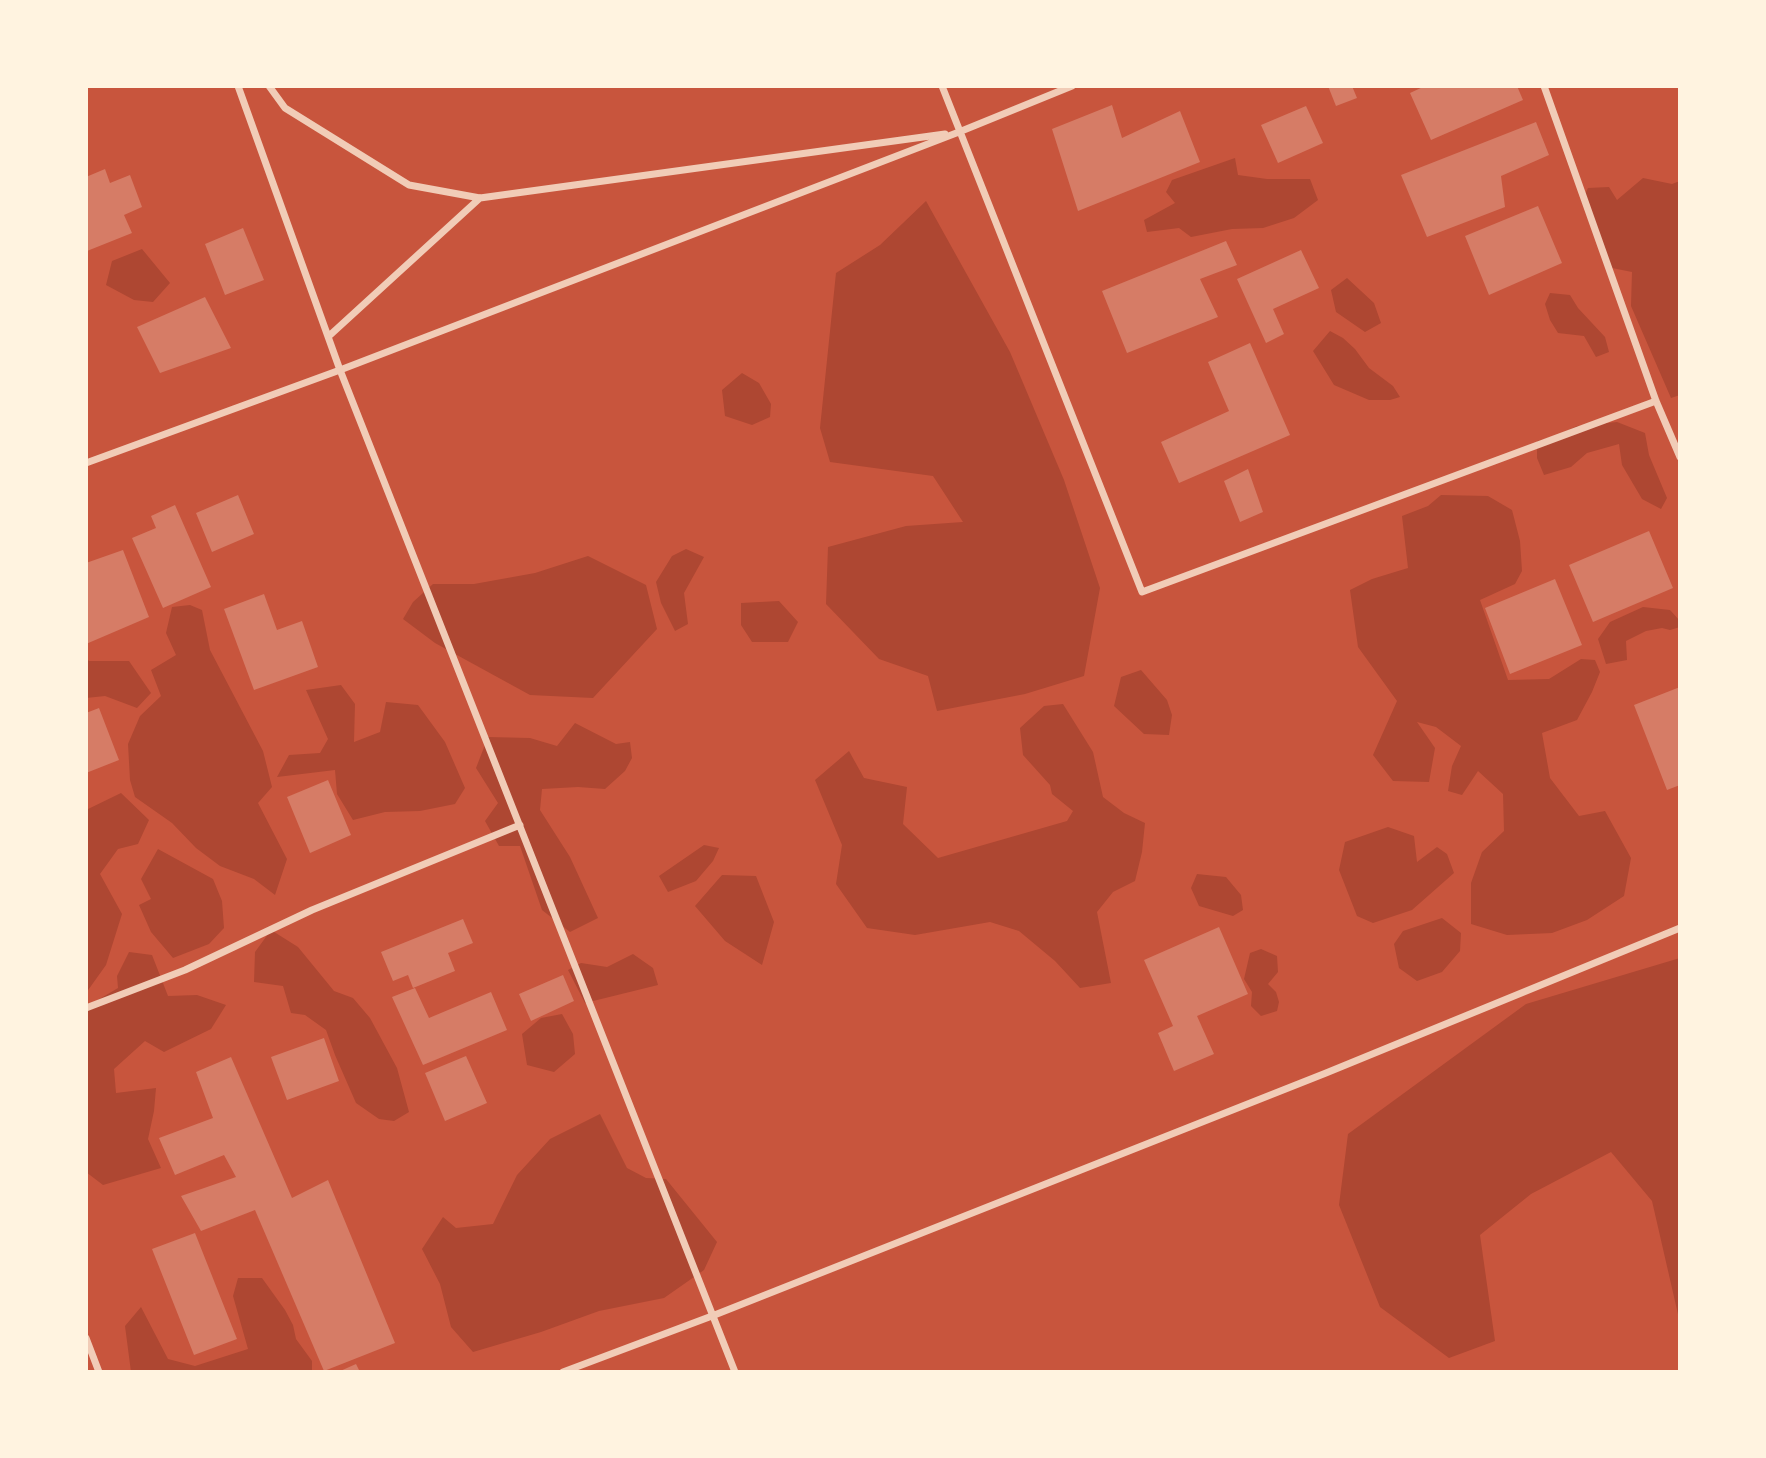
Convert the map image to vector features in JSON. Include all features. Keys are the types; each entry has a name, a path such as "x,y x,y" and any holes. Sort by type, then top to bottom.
{"street":[{"path":"238,86 340,370 735,1372"},
{"path":"270,86 285,108 409,185 480,198 959,132"},
{"path":"942,86 1142,593 1656,401"},
{"path":"86,463 340,370 1072,86"},
{"path":"1544,86 1656,401 1680,457"},
{"path":"329,336 480,198"},
{"path":"86,1008 185,971 312,910 520,825"},
{"path":"563,1372 712,1316 1326,1073 1680,928"},
{"path":"86,1338 99,1372"}],"shaded area":[{"path":"1235,158 1238,175 1267,179 1310,179 1318,200 1294,218 1263,228 1232,229 1191,237 1179,228 1147,232 1144,220 1175,203 1166,192 1172,180"},
{"path":"1643,178 1672,184 1680,181 1680,395 1671,398 1631,306 1632,272 1612,268 1583,198 1588,188 1609,187 1617,200"},
{"path":"926,201 1010,352 1064,480 1100,588 1084,676 1025,694 937,711 928,676 879,659 826,604 828,547 906,526 963,522 933,476 830,462 820,428 836,273 880,245"},
{"path":"142,249 170,283 153,302 134,300 106,285 112,261"},
{"path":"1347,278 1374,303 1381,323 1365,332 1336,312 1331,290"},
{"path":"1550,293 1570,295 1578,308 1605,337 1609,352 1596,357 1584,336 1558,333 1545,304"},
{"path":"1330,331 1355,349 1369,368 1393,386 1400,397 1369,400 1334,385 1313,351"},
{"path":"742,373 759,383 771,404 770,417 752,425 725,416 722,390"},
{"path":"1617,422 1645,433 1649,455 1667,498 1661,509 1642,499 1622,465 1619,444 1587,453 1571,467 1544,475 1537,458 1537,441 1577,426"},
{"path":"1441,495 1488,496 1512,510 1520,541 1522,571 1515,584 1480,600 1508,680 1549,679 1581,659 1595,660 1600,672 1577,720 1542,733 1550,778 1579,816 1605,811 1631,858 1624,896 1587,920 1552,933 1507,935 1471,924 1471,883 1482,852 1504,831 1503,794 1478,771 1462,795 1448,791 1452,766 1461,746 1436,727 1417,722 1435,748 1429,782 1393,781 1373,755 1397,701 1358,647 1350,590 1372,579 1408,568 1402,516 1428,506"},
{"path":"686,549 704,557 684,593 688,624 675,631 661,603 656,582 672,556"},
{"path":"588,556 646,585 657,629 593,698 530,695 435,643 403,619 413,602 433,584 474,584 535,573"},
{"path":"779,601 798,622 788,642 752,642 741,625 741,603"},
{"path":"190,605 202,610 210,650 263,751 272,787 258,803 287,859 275,895 254,879 220,866 196,848 172,823 135,797 130,780 128,744 140,716 161,696 151,670 176,655 166,633 172,607"},
{"path":"1643,607 1670,610 1680,621 1680,627 1646,631 1626,641 1627,660 1606,664 1598,639 1610,622"},
{"path":"86,658 89,661 129,661 151,693 137,708 105,696 86,698"},
{"path":"1141,670 1167,700 1172,715 1169,735 1144,734 1114,706 1121,677"},
{"path":"341,685 355,704 354,742 380,732 386,702 418,705 445,742 465,788 455,804 420,811 385,812 353,820 337,794 335,770 277,777 289,755 320,753 328,739 306,690"},
{"path":"1063,704 1093,752 1103,797 1124,813 1145,823 1135,881 1113,892 1097,912 1111,983 1080,988 1055,961 1019,931 990,922 915,935 867,928 836,884 842,845 815,780 849,751 864,778 907,787 903,824 938,858 1067,821 1073,811 1052,794 1050,785 1023,755 1020,728 1044,706"},
{"path":"575,723 616,744 630,742 632,758 625,771 605,789 542,789 540,810 570,857 598,918 570,932 542,910 520,846 499,846 485,821 498,803 476,768 488,737 530,738 557,746"},
{"path":"121,793 149,820 138,844 118,849 100,874 122,914 106,965 86,993 86,810"},
{"path":"1388,827 1414,836 1417,862 1437,847 1447,854 1454,873 1412,910 1373,923 1357,916 1339,870 1345,842"},
{"path":"704,845 719,848 713,861 696,881 668,892 659,876"},
{"path":"158,849 213,879 222,901 224,928 209,944 173,958 151,932 139,905 151,899 141,879"},
{"path":"1197,874 1226,877 1241,895 1243,910 1233,916 1199,906 1191,888"},
{"path":"722,875 756,876 774,922 762,965 725,941 695,906"},
{"path":"1442,918 1461,933 1460,951 1442,972 1417,981 1399,968 1394,944 1403,931"},
{"path":"271,930 298,947 334,991 353,998 370,1018 397,1068 409,1112 394,1121 379,1119 356,1103 326,1030 305,1015 291,1013 283,986 254,982 255,952"},
{"path":"1261,949 1277,956 1278,972 1268,984 1276,992 1279,1002 1277,1011 1261,1016 1251,1006 1252,992 1244,979 1250,953"},
{"path":"129,952 152,955 168,996 197,995 226,1005 211,1029 164,1052 145,1041 114,1069 116,1093 156,1088 148,1139 161,1168 103,1185 86,1172 86,1007 118,988 117,976"},
{"path":"633,954 653,968 658,985 585,1003 568,970 581,963 607,967"},
{"path":"1680,958 1680,1323 1652,1201 1611,1152 1531,1194 1480,1235 1495,1341 1449,1358 1380,1307 1339,1205 1348,1134 1526,1004"},
{"path":"562,1014 573,1034 575,1054 554,1072 527,1065 522,1034 541,1018"},
{"path":"600,1114 627,1168 646,1178 666,1179 717,1242 704,1270 664,1298 599,1311 473,1352 451,1327 440,1284 422,1249 443,1217 456,1228 493,1224 517,1175 550,1139"},
{"path":"238,1278 262,1278 293,1325 296,1339 312,1361 312,1372 131,1372 125,1326 141,1307 168,1359 195,1366 248,1349 233,1296"}],"building":[{"path":"1328,86 1352,86 1357,98 1336,106"},
{"path":"1425,86 1517,86 1523,100 1431,140 1410,93"},
{"path":"1112,105 1122,138 1180,111 1200,162 1078,211 1052,129"},
{"path":"1306,106 1323,143 1278,163 1261,125"},
{"path":"1536,122 1549,155 1501,176 1505,207 1427,237 1401,175"},
{"path":"105,169 110,183 130,175 142,207 124,215 132,233 87,251 86,177"},
{"path":"1538,206 1562,263 1489,295 1465,236"},
{"path":"243,228 264,280 225,295 205,244"},
{"path":"1226,241 1237,265 1200,279 1218,317 1127,353 1102,291"},
{"path":"1301,250 1319,288 1273,309 1284,334 1266,343 1237,279"},
{"path":"205,297 231,348 160,373 137,327"},
{"path":"1250,343 1290,435 1179,483 1161,442 1229,411 1208,362"},
{"path":"1248,469 1263,512 1240,522 1224,481"},
{"path":"238,495 254,534 212,552 196,513"},
{"path":"175,505 211,587 163,608 132,538 156,528 151,516"},
{"path":"1649,531 1673,588 1593,622 1569,565"},
{"path":"123,550 149,617 86,644 86,563"},
{"path":"1555,579 1582,645 1510,674 1485,608"},
{"path":"264,594 277,630 302,621 318,667 254,690 224,609"},
{"path":"1680,687 1680,785 1667,790 1634,705"},
{"path":"99,708 119,760 86,773 86,713"},
{"path":"328,780 351,835 310,853 287,797"},
{"path":"463,919 473,943 448,953 455,971 413,988 408,975 393,981 381,952"},
{"path":"1219,927 1248,994 1197,1016 1214,1054 1174,1071 1158,1033 1173,1026 1144,960"},
{"path":"563,975 574,1001 531,1021 519,994"},
{"path":"415,988 429,1018 491,992 507,1030 423,1065 392,997"},
{"path":"324,1038 339,1081 287,1100 271,1057"},
{"path":"466,1056 487,1103 445,1121 425,1073"},
{"path":"231,1057 292,1198 328,1180 395,1343 324,1371 255,1210 201,1231 181,1196 236,1177 224,1155 175,1175 159,1138 213,1118 196,1072"},
{"path":"195,1233 237,1339 194,1355 152,1249"},
{"path":"356,1364 360,1372 338,1372"}]}
